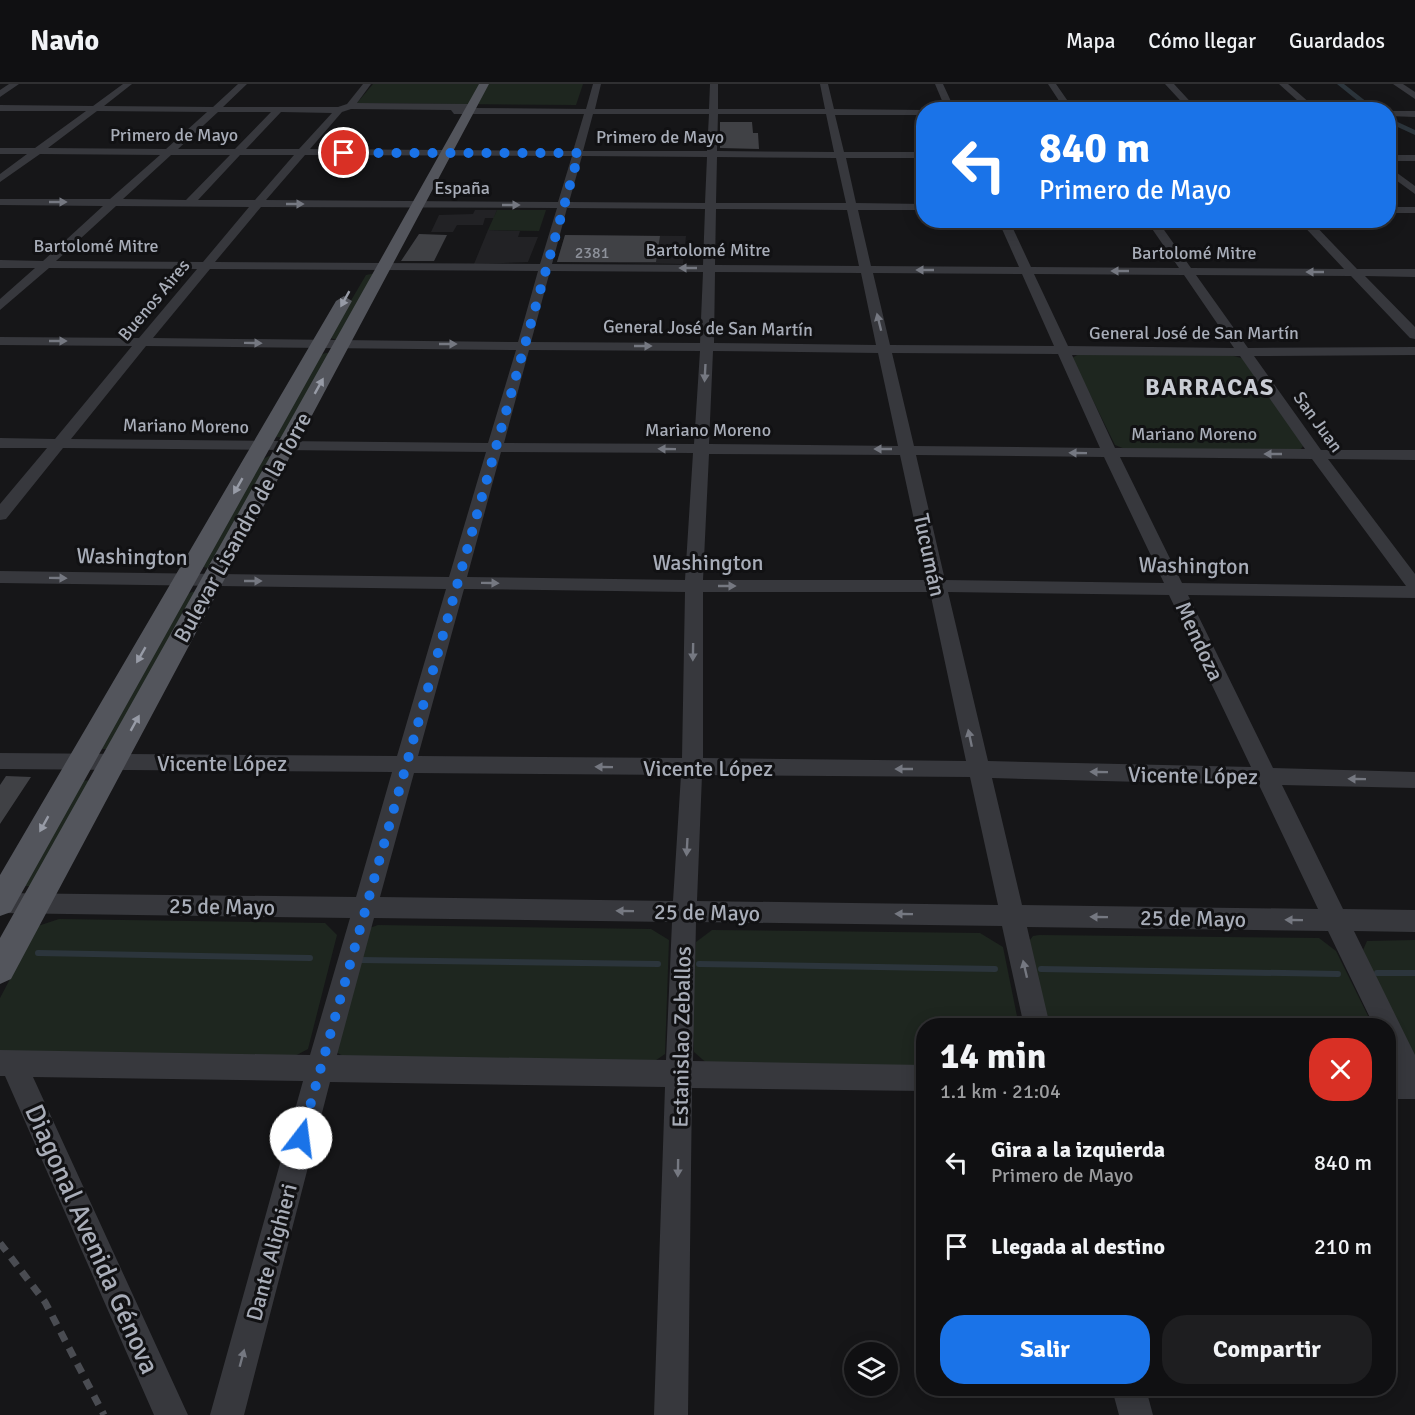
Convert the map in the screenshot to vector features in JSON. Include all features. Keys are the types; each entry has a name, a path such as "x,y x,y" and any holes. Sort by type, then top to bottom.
{"main road":[{"name":"Bulevar Lisandro de la Torre","path":"463,109 468,84"},
{"name":"Bulevar Lisandro de la Torre","path":"0,903 78,763 320,344 374,267 463,109 484,84"},
{"name":"Bulevar Lisandro de la Torre","path":"0,969 342,344 374,267"}],"street":[{"path":"0,94 15,84"},
{"path":"0,179 128,84"},
{"path":"0,306 243,84"},
{"name":"Buenos Aires","path":"344,108 337,106 355,84"},
{"name":"Buenos Aires","path":"0,514 301,152 367,84"},
{"name":"Dante Alighieri","path":"227,1415 320,1068 565,205 579,153 583,108 597,84"},
{"name":"Estanislao Zeballos","path":"671,1415 684,912 692,768 694,586 707,346 714,84"},
{"name":"Tucumán","path":"824,84 885,348 977,769 1035,1018"},
{"path":"939,84 947,102"},
{"path":"1052,84 1064,102"},
{"path":"1169,84 1186,102"},
{"path":"1282,84 1304,102"},
{"path":"1398,84 1415,96"},
{"path":"0,108 583,108 916,112"},
{"path":"189,203 279,109"},
{"path":"1396,114 1415,114"},
{"name":"Primero de Mayo","path":"0,151 916,155"},
{"path":"1396,158 1415,158"},
{"path":"1396,176 1415,191"},
{"name":"España","path":"0,202 916,207"},
{"path":"1396,210 1415,210"},
{"name":"Mendoza","path":"1007,228 1110,453 1264,777 1383,1018"},
{"name":"San Juan","path":"1157,228 1316,454 1415,586"},
{"path":"1311,228 1415,335"},
{"name":"Bartolomé Mitre","path":"0,264 1415,273"},
{"name":"General José de San Martín","path":"0,341 1244,352 1415,351"},
{"name":"Mariano Moreno","path":"0,443 1415,454"},
{"name":"Washington","path":"0,577 185,581 1415,591"},
{"name":"Vicente López","path":"0,761 977,769 1415,780"},
{"name":"25 de Mayo","path":"0,903 1415,921"},
{"path":"1396,1045 1415,1084 1396,1085"},
{"path":"7,1063 916,1078"},
{"name":"Diagonal Avenida Génova","path":"7,1063 171,1415"},
{"path":"1131,1396 1136,1415"}],"shaded area":[{"path":"373,84 583,84 576,105 357,103"},
{"path":"475,210 497,210 494,218 485,218 483,225 457,225 453,232 431,232 439,215 473,214"},
{"path":"497,210 546,210 539,231 488,230"},
{"path":"488,230 520,231 518,237 538,237 528,262 474,264"},
{"path":"565,235 686,236 683,264 557,262"},
{"path":"376,273 338,340 329,338 366,275"},
{"path":"332,353 283,438 273,436 320,355"},
{"path":"1081,353 1230,355 1245,359 1304,445 1300,450 1125,449 1115,445 1072,358"},
{"path":"276,456 211,569 200,566 263,459"},
{"path":"192,592 200,592 111,749 101,749 184,596"},
{"path":"93,780 34,886 23,886 82,781"},
{"path":"59,919 325,923 337,935 308,1049 291,1058 0,1055 0,998 38,926"},
{"path":"378,925 651,929 669,940 665,1054 649,1065 348,1059 336,1052 367,929"},
{"path":"712,930 980,933 1003,947 1017,1018 916,1018 916,1070 710,1066 694,1052 691,993 696,942"},
{"path":"1033,936 1319,938 1336,951 1369,1018 1040,1018 1026,945"},
{"path":"1415,940 1415,1065 1396,1023 1396,1018 1394,1018 1363,950 1367,941"}],"building":[{"path":"720,122 752,122 753,133 758,133 759,149 720,148"},
{"path":"419,234 447,235 434,261 401,261"},
{"path":"565,235 660,236 656,262 557,262"},
{"path":"6,776 31,777 0,824 0,785"}],"waterway":[{"path":"1340,84 1364,102"},
{"path":"1396,124 1415,133"},
{"path":"38,953 310,958"},
{"path":"360,960 658,964"},
{"path":"699,964 995,969"},
{"path":"1041,969 1338,974"},
{"path":"1377,973 1415,973"}],"railway":[{"path":"0,1243 45,1302 104,1415"}],"district":[{"name":"BARRACAS","path":"1210,387"}],"route":[{"path":"301,1138 579,153 344,153"}]}
